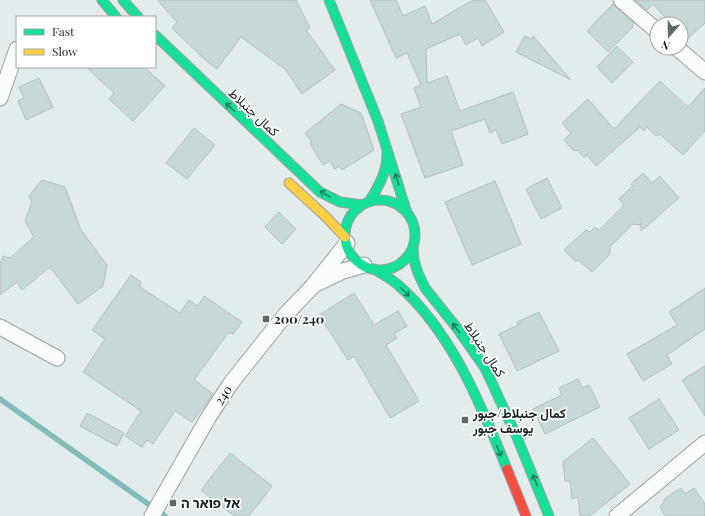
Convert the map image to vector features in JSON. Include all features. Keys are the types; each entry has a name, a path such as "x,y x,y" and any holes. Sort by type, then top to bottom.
{"main road":[{"path":"102,0 115,16"},
{"path":"123,0 137,16"},
{"path":"329,0 386,145 407,213 414,226 415,236 413,246 408,256 399,264 388,269 369,267"},
{"name":"كمال جنبلاط","path":"156,36 320,192 346,204 366,204"},
{"path":"366,204 377,189 386,166 388,153 386,145"},
{"path":"281,175 325,216 346,240 353,256 400,287 416,303 431,322 461,368 475,395 526,516"},
{"path":"346,240 346,227 350,217 356,209 375,200 390,202 399,206 407,213"},
{"name":"كمال جنبلاط","path":"413,246 414,260 425,288 457,328 485,368 516,435 549,516"}],"street":[{"path":"621,0 649,24"},
{"path":"0,98 16,52"},
{"path":"686,56 705,72"},
{"name":"240","path":"152,516 208,418 231,383 286,314 312,287 346,240"},
{"name":"240","path":"312,287 343,271 369,267"},
{"path":"0,327 57,358"},
{"path":"617,516 705,443"}],"building":[{"path":"157,0 296,0 310,28 306,30 335,70 302,94 285,69 241,37 217,69 204,59 172,28 177,22"},
{"path":"370,0 396,0 403,16 425,6 432,24 473,0 485,0 504,32 482,46 478,38 466,45 460,34 426,49 427,83 447,76 460,111 513,92 528,134 502,144 496,130 490,133 485,119 451,131 463,165 425,178 401,114 421,107 414,88 421,85 407,53 396,58"},
{"path":"635,0 705,0 705,23 689,37 689,16 664,16 653,4 647,10"},
{"path":"613,4 634,23 632,26 633,27 608,52 587,31"},
{"path":"525,36 532,39 533,36 571,80 516,52"},
{"path":"617,46 633,62 612,83 597,67"},
{"path":"87,68 145,68 165,86 133,121 109,99 114,93"},
{"path":"39,78 53,107 26,120 18,101 24,98 19,87"},
{"path":"660,81 688,107 705,88 705,131 683,155 660,134 656,136 647,127 644,131 640,127 596,166 587,155 584,157 577,150 574,151 564,140 571,133 562,123 588,99 614,129"},
{"path":"341,104 361,113 374,150 342,170 339,166 335,169 330,161 323,165 310,144 311,141 305,133"},
{"path":"194,128 215,145 187,179 166,163"},
{"path":"643,173 652,183 660,176 679,198 641,231 641,223 640,225 633,224 610,247 610,254 592,272 578,260 576,262 564,250 586,230 590,232 595,227 599,230 624,205 619,199 633,186 631,184"},
{"path":"547,178 562,208 541,219 526,189"},
{"path":"42,180 65,187 81,230 107,265 103,286 78,304 50,267 22,290 17,282 0,295 0,264 3,256 10,258 34,237 25,221 32,202 29,196"},
{"path":"495,181 521,244 472,265 445,202"},
{"path":"279,212 296,229 282,244 265,227"},
{"path":"131,275 141,282 140,287 180,313 189,300 198,306 204,296 242,322 233,334 228,333 194,380 213,394 192,422 175,411 153,444 147,440 142,447 125,436 141,411 83,372 105,339 92,330"},
{"path":"705,288 705,329 667,355 672,364 643,381 627,354 677,325 669,312"},
{"path":"354,293 374,325 398,311 407,326 394,334 397,338 386,345 419,401 390,418 354,356 348,360 319,315"},
{"path":"539,312 559,351 517,371 499,334 518,325 517,322"},
{"path":"705,366 705,416 682,380"},
{"path":"578,379 582,388 589,385 600,407 545,434 533,409 562,395 559,388"},
{"path":"659,399 679,430 649,449 629,418"},
{"path":"87,413 124,433 117,446 80,426"},
{"path":"593,438 630,484 590,516 580,516 578,497 572,499 570,481 565,481 563,462"},
{"path":"230,453 272,486 249,516 234,516 201,490"},
{"path":"681,488 685,494 694,488 705,504 705,516 665,516 660,507 664,502 664,499"}],"waterway":[{"path":"0,399 165,516"}],"traffic: fast":[{"path":"102,0 115,16"},
{"path":"123,0 137,16"},
{"path":"329,0 378,121 407,213"},
{"path":"156,36 320,192 340,202 362,205"},
{"path":"369,202 384,171 387,151"},
{"path":"380,200 399,206 409,216 415,235 409,254 399,264 380,270 361,264 351,254 345,235 351,216 361,206 380,200"},
{"path":"413,246 414,260 425,288 457,328 485,368 516,435 549,516"},
{"path":"374,269 394,282 416,303 433,323 449,346 475,394 507,469"}],"traffic: slow":[{"path":"289,183 325,216 345,237"}],"traffic: jam":[{"path":"507,469 526,516"}],"place":[{"name":"200/240","path":"266,319"},
{"name":"كمال جنبلاط/جبور يوسف جبور","path":"465,420"},
{"name":"אל פואר ה","path":"173,503"}]}
